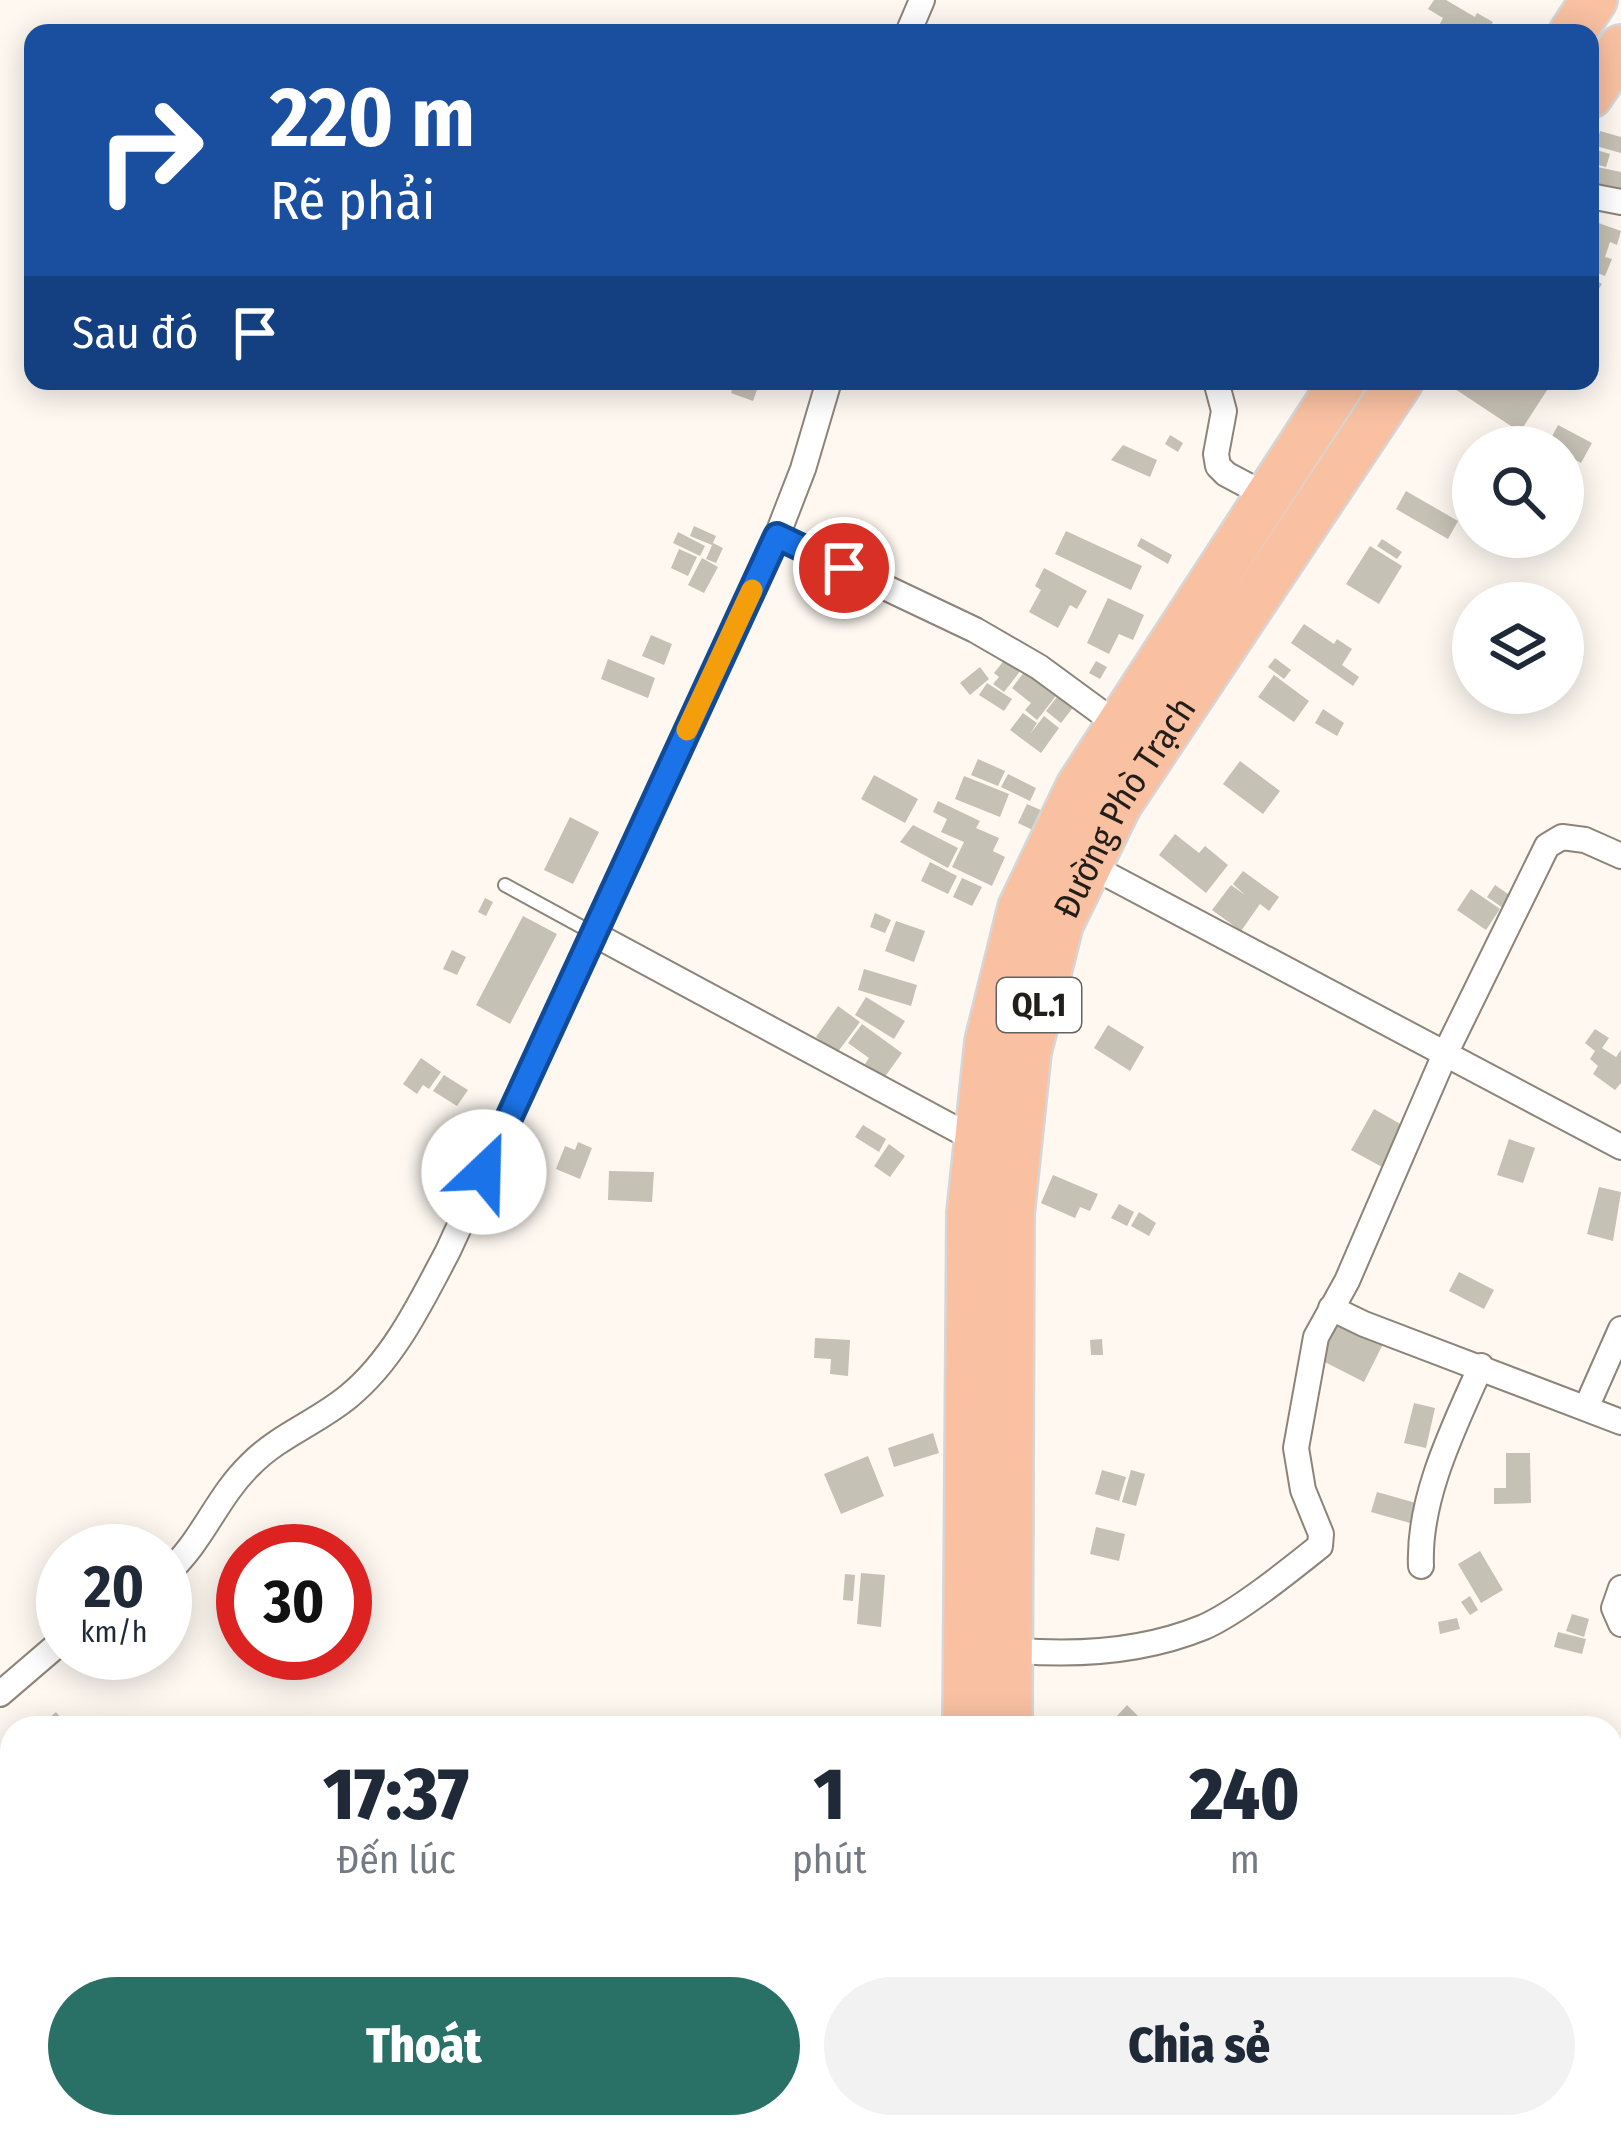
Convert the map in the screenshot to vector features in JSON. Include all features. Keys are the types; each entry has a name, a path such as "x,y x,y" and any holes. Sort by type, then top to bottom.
{"highway":[{"path":"1599,81 1621,48"},
{"name":"Đường Phò Trạch","path":"966,1716 970,1213 988,1042 1021,908 1079,787 1337,390"},
{"name":"Đường Phò Trạch","path":"1009,1716 1011,1214 1028,1052 1060,923 1118,805 1394,390"}],"street":[{"path":"192,1547 248,1466 353,1394 402,1334 448,1251 777,536 827,390"},
{"path":"1218,390 1224,411 1218,466 1267,496"},
{"path":"777,536 974,630 1039,667 1118,725"},
{"path":"1009,1650 1056,1654 1104,1650 1207,1626 1320,1546 1321,1534 1303,1490 1296,1448 1316,1337 1347,1281 1445,1054 1546,846 1562,837 1585,840 1621,856"},
{"path":"1088,865 1621,1147"},
{"path":"592,933 978,1141"},
{"path":"1330,1308 1621,1422"},
{"path":"1586,1408 1621,1329"},
{"path":"1421,1566 1420,1540 1429,1508 1481,1366"},
{"path":"1621,1588 1614,1608 1621,1624"},
{"path":"0,1694 36,1663"}],"lane":[{"path":"505,885 592,933"}],"building":[{"path":"1434,0 1446,0 1493,22 1440,24 1443,18 1428,9"},
{"path":"1600,131 1621,137 1621,153 1599,147"},
{"path":"1599,151 1610,154 1606,167 1599,165"},
{"path":"1599,167 1621,172 1621,189 1599,184"},
{"path":"1599,223 1621,231 1617,245 1610,242 1605,257 1612,259 1605,276 1599,274"},
{"path":"732,390 757,390 753,401"},
{"path":"1457,390 1547,390 1524,426 1511,426"},
{"path":"1170,435 1183,443 1178,452 1165,444"},
{"path":"1123,445 1157,460 1150,477 1111,460"},
{"path":"1406,491 1452,518 1452,532 1448,539 1396,509"},
{"path":"694,526 716,536 712,545 690,536"},
{"path":"1066,531 1142,566 1131,590 1055,554"},
{"path":"678,532 705,546 700,556 673,543"},
{"path":"1141,538 1172,555 1168,564 1137,546"},
{"path":"1382,539 1402,552 1397,559 1377,546"},
{"path":"713,543 723,548 716,563 706,559"},
{"path":"1370,546 1402,566 1379,604 1346,584"},
{"path":"679,549 697,557 688,576 671,568"},
{"path":"702,558 718,567 704,593 688,585"},
{"path":"1044,568 1087,591 1077,609 1070,605 1058,628 1029,612 1041,590 1035,586"},
{"path":"1108,598 1144,615 1133,640 1119,634 1109,654 1087,643"},
{"path":"1304,624 1334,644 1337,639 1352,649 1342,665 1359,677 1353,686 1291,643"},
{"path":"651,635 672,644 664,665 642,656"},
{"path":"1006,658 1021,670 1004,692 993,684 999,677 994,673"},
{"path":"1275,658 1291,670 1284,679 1268,667"},
{"path":"608,659 655,678 648,698 601,679"},
{"path":"1096,661 1107,667 1100,679 1089,673"},
{"path":"980,667 989,679 970,695 960,683"},
{"path":"1025,671 1056,696 1037,720 1025,710 1031,703 1012,688"},
{"path":"1274,675 1309,701 1294,722 1258,697"},
{"path":"987,683 1012,699 1004,711 979,695"},
{"path":"1060,693 1075,705 1061,723 1046,711"},
{"path":"1323,709 1344,723 1337,736 1315,723"},
{"path":"1023,713 1037,723 1030,734 1044,716 1059,728 1041,753 1010,730"},
{"path":"978,759 1005,771 998,786 971,775"},
{"path":"1240,761 1280,791 1263,814 1223,784"},
{"path":"1008,774 1036,788 1030,801 1001,787"},
{"path":"874,775 918,799 905,823 861,799"},
{"path":"964,776 1009,794 1000,817 955,799"},
{"path":"938,801 980,821 976,828 999,838 993,851 1005,857 992,886 952,867 964,842 941,832 947,819 933,812"},
{"path":"1027,804 1052,815 1043,835 1018,823"},
{"path":"570,817 599,832 573,884 544,870"},
{"path":"913,825 958,848 948,868 900,842"},
{"path":"1175,834 1199,853 1205,846 1228,865 1206,893 1159,855"},
{"path":"930,862 957,876 948,894 921,881"},
{"path":"1243,871 1279,897 1269,911 1260,904 1241,931 1212,910 1231,885 1245,895 1233,884"},
{"path":"962,878 982,887 972,906 953,897"},
{"path":"1495,885 1511,896 1503,908 1487,897"},
{"path":"1471,889 1500,909 1486,930 1457,910"},
{"path":"485,898 493,902 486,916 478,912"},
{"path":"875,913 891,920 885,933 870,927"},
{"path":"523,916 557,934 510,1024 476,1005"},
{"path":"896,921 925,931 914,962 885,951"},
{"path":"452,950 466,957 457,975 443,969"},
{"path":"864,969 917,985 911,1006 858,990"},
{"path":"866,997 905,1021 894,1039 855,1015"},
{"path":"838,1006 860,1022 837,1053 816,1037"},
{"path":"862,1024 902,1053 884,1078 865,1064 869,1058 848,1043"},
{"path":"1108,1025 1144,1047 1130,1071 1094,1048"},
{"path":"1595,1029 1609,1038 1602,1048 1616,1057 1621,1050 1621,1083 1615,1090 1593,1074 1598,1066 1590,1059 1595,1051 1585,1043"},
{"path":"421,1058 441,1072 429,1089 423,1085 417,1094 403,1084"},
{"path":"444,1075 468,1090 457,1106 433,1091"},
{"path":"1374,1109 1404,1126 1382,1167 1351,1150"},
{"path":"863,1125 886,1139 879,1152 855,1137"},
{"path":"1509,1139 1535,1148 1523,1183 1497,1175"},
{"path":"578,1142 592,1148 580,1179 556,1169 565,1146 575,1150"},
{"path":"889,1144 905,1156 890,1177 874,1166"},
{"path":"609,1171 654,1172 652,1202 608,1200"},
{"path":"1053,1175 1098,1194 1090,1211 1080,1207 1075,1218 1041,1203"},
{"path":"1599,1187 1621,1192 1613,1241 1587,1234"},
{"path":"1119,1204 1134,1212 1127,1226 1111,1218"},
{"path":"1139,1212 1156,1223 1149,1236 1131,1226"},
{"path":"1459,1272 1494,1290 1484,1309 1449,1291"},
{"path":"1340,1320 1384,1342 1364,1382 1313,1356 1325,1332 1332,1336"},
{"path":"815,1338 850,1340 848,1376 830,1374 831,1359 814,1358"},
{"path":"1102,1339 1103,1355 1091,1355 1090,1340"},
{"path":"1414,1403 1435,1408 1426,1448 1404,1443"},
{"path":"933,1433 939,1453 894,1467 888,1448"},
{"path":"1506,1453 1530,1453 1531,1503 1494,1504 1494,1488 1506,1488"},
{"path":"868,1456 884,1496 841,1514 824,1474"},
{"path":"1102,1470 1126,1477 1119,1501 1095,1494"},
{"path":"1131,1470 1145,1474 1136,1506 1122,1502"},
{"path":"1377,1492 1416,1503 1410,1523 1371,1512"},
{"path":"1096,1527 1125,1534 1119,1561 1090,1554"},
{"path":"1480,1551 1503,1590 1481,1603 1458,1564"},
{"path":"861,1573 885,1575 881,1627 857,1624"},
{"path":"845,1574 855,1575 853,1601 843,1600"},
{"path":"1470,1596 1478,1610 1470,1615 1461,1602"},
{"path":"1572,1614 1589,1619 1584,1637 1566,1631"},
{"path":"1457,1618 1460,1629 1440,1634 1438,1622"},
{"path":"1558,1632 1586,1639 1582,1654 1554,1647"},
{"path":"1127,1705 1138,1716 1117,1716"}],"slow traffic":[{"path":"687,730 752,590"}],"route":[{"path":"484,1172 777,536 844,568"}]}
